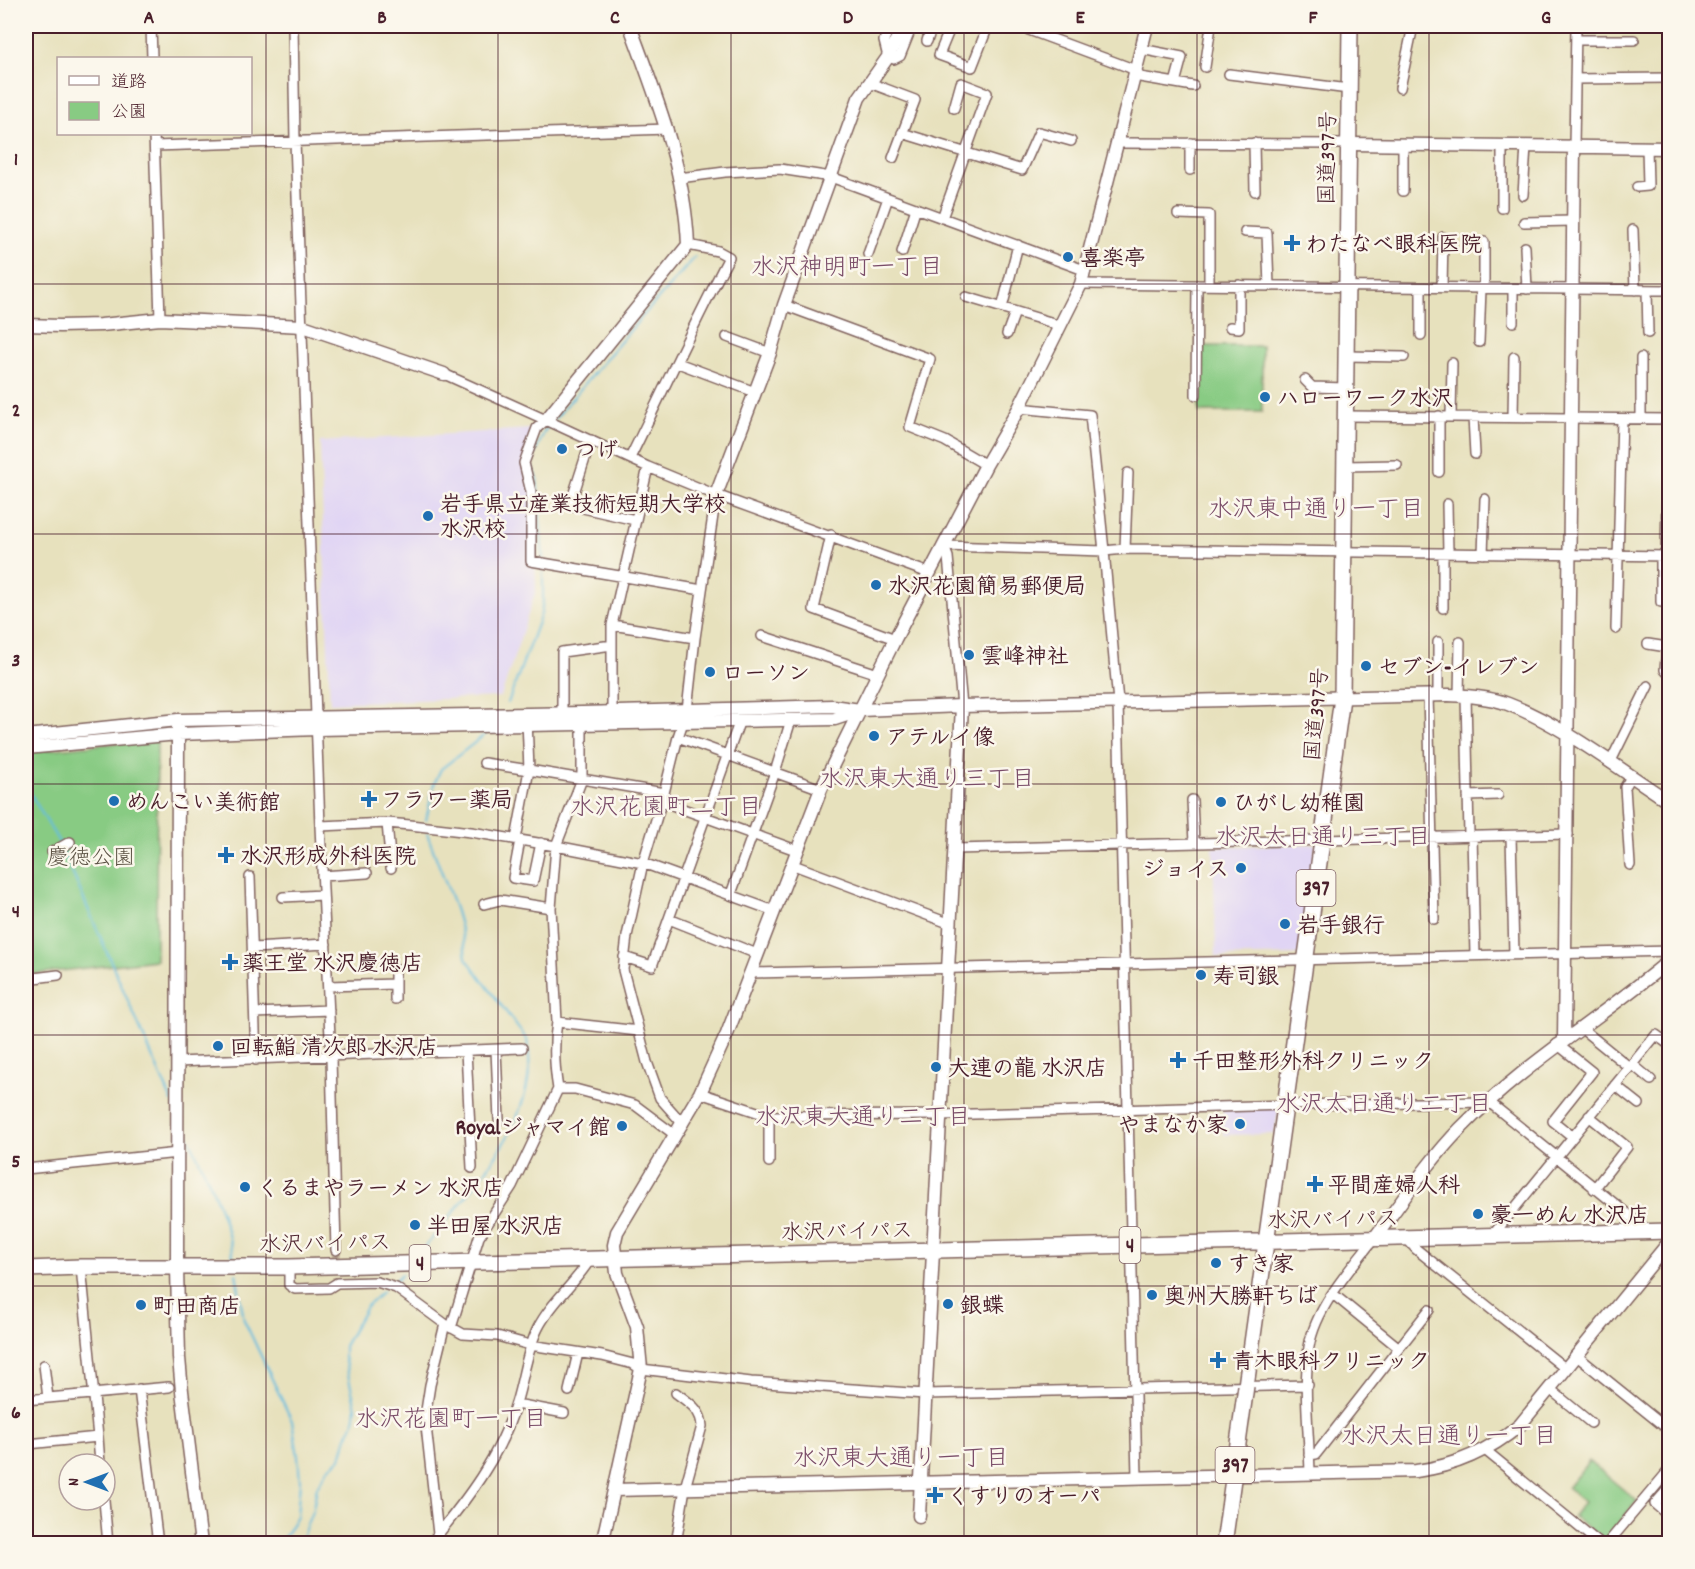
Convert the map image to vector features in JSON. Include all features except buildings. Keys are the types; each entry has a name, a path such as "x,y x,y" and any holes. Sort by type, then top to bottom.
{"highway":[{"name":"国道397号","path":"1224,1544 1264,1242 1342,698 1350,26"},
{"name":"水沢バイパス","path":"26,1269 289,1267 1670,1231"}],"street":[{"path":"151,26 152,57"},
{"path":"293,26 295,141 320,826 331,1058 336,1250"},
{"path":"630,26 668,129 687,217 688,245 546,420 537,428 524,463 531,492 531,561 702,590"},
{"path":"888,57 884,41 889,26"},
{"path":"679,1129 660,1098 647,1062 623,970 627,936 643,863 685,716 716,495 770,353 784,305 859,98 888,57 903,26"},
{"path":"888,57 894,59 900,56 912,26"},
{"path":"927,41 932,26"},
{"path":"951,26 939,55 972,67 988,26"},
{"path":"1018,26 1136,71 1140,77 1193,86"},
{"path":"602,1544 641,1369 637,1327 622,1287 615,1258 614,1245 617,1232 700,1093 727,1034 821,789 895,639 986,465 1019,408 1081,284 1147,26"},
{"path":"1205,66 1210,26"},
{"path":"1400,88 1413,26"},
{"path":"1573,1137 1553,1121 1592,1072 1561,1042 1566,953 1568,834 1576,26"},
{"path":"1576,40 1634,40"},
{"path":"1141,49 1182,57 1175,83"},
{"path":"1229,74 1349,89"},
{"path":"1575,79 1670,78"},
{"path":"870,83 915,100 893,158"},
{"path":"942,218 987,93 961,83 954,108"},
{"path":"155,146 668,129"},
{"path":"903,133 1022,170 1039,132 1071,141"},
{"path":"154,135 160,319"},
{"path":"1118,142 1670,148"},
{"path":"1254,143 1255,191"},
{"path":"1190,144 1190,170"},
{"path":"1403,144 1403,191"},
{"path":"1502,146 1502,208"},
{"path":"1523,195 1526,146"},
{"path":"1637,187 1648,186 1647,147"},
{"path":"679,178 725,172 780,170 831,177 1084,270"},
{"path":"868,254 888,198"},
{"path":"902,252 916,208"},
{"path":"1178,214 1209,214 1209,285"},
{"path":"1524,222 1574,222"},
{"path":"1633,230 1635,290"},
{"path":"1245,232 1267,233 1269,286"},
{"path":"1442,288 1443,237"},
{"path":"1479,342 1484,242"},
{"path":"630,458 678,363 689,334 729,257 718,251 688,245"},
{"path":"1002,308 1017,245"},
{"path":"1525,247 1527,289"},
{"path":"1081,284 1670,290"},
{"path":"1196,395 1197,285"},
{"path":"1230,327 1239,328 1239,285"},
{"path":"1421,288 1421,335"},
{"path":"1513,289 1513,322"},
{"path":"1647,290 1648,333"},
{"path":"966,297 1050,322 1058,328"},
{"path":"784,305 930,359 910,427 945,441 986,465"},
{"path":"1006,334 1015,312"},
{"path":"26,325 101,325 160,319 303,326 444,374 648,467 716,495 930,573"},
{"path":"727,337 770,353"},
{"path":"1347,356 1404,357"},
{"path":"1513,417 1514,357"},
{"path":"1641,358 1641,418"},
{"path":"678,363 755,392"},
{"path":"1451,417 1452,363"},
{"path":"1305,380 1312,387 1346,387"},
{"path":"1019,408 1090,415 1118,702 1137,1477"},
{"path":"1346,416 1670,419"},
{"path":"1438,416 1439,472"},
{"path":"1473,417 1475,454"},
{"path":"1616,629 1622,418"},
{"path":"591,440 570,505 636,520"},
{"path":"1345,466 1397,465"},
{"path":"612,712 612,625 648,467"},
{"path":"1125,549 1128,473"},
{"path":"1660,602 1666,556 1667,498"},
{"path":"1483,554 1485,499"},
{"path":"1443,608 1448,504"},
{"path":"831,536 814,609 895,639"},
{"path":"944,546 1104,551 1125,549 1666,556"},
{"path":"919,1516 962,706 948,557 944,546"},
{"path":"612,625 695,638"},
{"path":"762,636 878,674"},
{"path":"1434,919 1433,695 1438,642"},
{"path":"1460,642 1475,955"},
{"path":"1648,644 1667,647 1665,670 1670,675"},
{"path":"562,714 562,652 612,645"},
{"path":"1610,763 1648,686"},
{"path":"26,736 178,720 317,724 685,716 832,705 860,710 1118,702 1462,696 1506,703 1537,717 1670,802"},
{"path":"527,720 562,714 582,718 612,712 741,720 835,719 860,710"},
{"path":"438,1534 425,1417 430,1385 479,1237 512,1186 558,1089 553,1061 557,1022 551,908 556,846 582,779 582,718"},
{"path":"178,720 177,1267 179,1358 201,1544"},
{"path":"527,720 530,770 513,878 533,881 541,843"},
{"path":"624,957 652,966 741,720"},
{"path":"731,894 775,772 791,720"},
{"path":"26,747 317,724"},
{"path":"678,736 821,789"},
{"path":"484,763 582,779 663,797 796,850"},
{"path":"1630,865 1625,787 1631,777"},
{"path":"1468,796 1498,795"},
{"path":"1192,800 1194,843"},
{"path":"320,826 387,823 471,832 541,843 643,863 774,911"},
{"path":"387,823 392,868"},
{"path":"955,849 1568,834"},
{"path":"1511,836 1514,954"},
{"path":"54,850 69,843"},
{"path":"791,864 951,924"},
{"path":"322,876 367,873"},
{"path":"250,878 256,1060"},
{"path":"283,897 323,895"},
{"path":"484,904 500,900 551,908"},
{"path":"669,919 758,954"},
{"path":"253,948 326,944"},
{"path":"750,973 1670,951"},
{"path":"1310,1473 1309,1346 1318,1319 1339,1283 1449,1141 1489,1102 1561,1042 1639,986 1670,960"},
{"path":"395,968 395,999"},
{"path":"26,979 58,975"},
{"path":"328,986 395,984"},
{"path":"255,1013 329,1011"},
{"path":"557,1022 639,1031"},
{"path":"1581,1028 1651,1080"},
{"path":"1490,1237 1656,1035 1670,1045"},
{"path":"177,1062 331,1058 522,1048"},
{"path":"496,1050 499,1120"},
{"path":"466,1051 472,1168"},
{"path":"1615,1085 1639,1104"},
{"path":"558,1089 575,1089 635,1105 679,1129"},
{"path":"700,1093 769,1116 1489,1102 1648,1232"},
{"path":"769,1116 769,1162"},
{"path":"1589,1116 1627,1147 1594,1189"},
{"path":"26,1169 178,1153"},
{"path":"1407,1239 1416,1249 1566,1370"},
{"path":"614,1490 1432,1469 1456,1463 1485,1450 1520,1425 1668,1246"},
{"path":"430,1544 462,1504 487,1467 516,1404 530,1345 539,1325 591,1258"},
{"path":"81,1267 99,1452"},
{"path":"289,1267 289,1285 295,1289 329,1288 337,1283 377,1282 396,1288 448,1326 463,1334 497,1336 530,1345 612,1359 633,1364 641,1369 751,1382 925,1394 1308,1386"},
{"path":"1333,1294 1399,1348"},
{"path":"1309,1455 1316,1454 1429,1311"},
{"path":"569,1391 578,1353"},
{"path":"1577,1356 1670,1431"},
{"path":"44,1365 48,1398"},
{"path":"26,1400 169,1387"},
{"path":"139,1389 158,1544"},
{"path":"1550,1389 1591,1422"},
{"path":"676,1393 696,1408 702,1426 685,1488 676,1544"},
{"path":"516,1404 564,1413"},
{"path":"26,1418 28,1444 98,1437"},
{"path":"1485,1450 1600,1544"},
{"path":"1607,1544 1670,1469"},
{"path":"1670,1487 1655,1504 1670,1516"},
{"path":"105,1512 108,1544"}],"shaded area":[{"name":"岩手県立産業技術短期大学校 水沢校","path":"531,429 536,590 501,697 330,703 320,442"},
{"path":"1316,844 1299,955 1216,957 1213,847"},
{"path":"1279,1108 1274,1134 1223,1135 1223,1109"}],"green space":[{"path":"1199,346 1262,346 1262,412 1199,412"},
{"name":"慶徳公園","path":"157,739 156,960 26,975 26,752"},
{"path":"1589,1461 1637,1501 1604,1541 1573,1516 1584,1502 1567,1488"}],"waterway":[{"path":"554,420 695,257"},
{"path":"543,559 537,479 530,464 545,430 550,425"},
{"path":"508,703 541,614 543,565"},
{"path":"426,820 434,784 441,769 487,733"},
{"path":"26,786 60,844"},
{"path":"422,1251 479,1180 513,1126 524,1098 529,1069 527,1040 466,958 456,910 427,833"},
{"path":"62,849 172,1102"},
{"path":"182,1124 220,1208 234,1261"},
{"path":"236,1273 244,1320 292,1421 298,1456 300,1481 297,1516 280,1544"},
{"path":"395,1281 402,1274"},
{"path":"297,1544 313,1509 317,1487 328,1469 341,1458 354,1422 356,1408 344,1357 344,1346 366,1307 383,1291"}],"tunnel":[{"path":"336,1250 337,1283"}],"place":[{"name":"わたなべ眼科医院","path":"1292,243"},
{"name":"喜楽亭","path":"1068,257"},
{"name":"ハローワーク水沢","path":"1265,397"},
{"name":"つげ","path":"562,449"},
{"name":"岩手県立産業技術短期大学校 水沢校","path":"428,516"},
{"name":"水沢花園簡易郵便局","path":"876,585"},
{"name":"雲峰神社","path":"969,655"},
{"name":"セブン-イレブン","path":"1366,666"},
{"name":"ローソン","path":"710,672"},
{"name":"アテルイ像","path":"874,736"},
{"name":"フラワー薬局","path":"369,799"},
{"name":"めんこい美術館","path":"114,801"},
{"name":"ひがし幼稚園","path":"1221,802"},
{"name":"水沢形成外科医院","path":"226,855"},
{"name":"ジョイス","path":"1241,868"},
{"name":"岩手銀行","path":"1285,924"},
{"name":"薬王堂 水沢慶徳店","path":"230,962"},
{"name":"寿司銀","path":"1201,975"},
{"name":"回転鮨 清次郎 水沢店","path":"218,1046"},
{"name":"千田整形外科クリニック","path":"1178,1060"},
{"name":"大連の龍 水沢店","path":"936,1067"},
{"name":"やまなか家","path":"1240,1124"},
{"name":"Royalジャマイ館","path":"622,1126"},
{"name":"平間産婦人科","path":"1315,1184"},
{"name":"くるまやラーメン 水沢店","path":"245,1187"},
{"name":"豪一めん 水沢店","path":"1478,1214"},
{"name":"半田屋 水沢店","path":"415,1225"},
{"name":"すき家","path":"1216,1263"},
{"name":"奥州大勝軒ちば","path":"1152,1295"},
{"name":"銀蝶","path":"948,1304"},
{"name":"町田商店","path":"141,1305"},
{"name":"青木眼科クリニック","path":"1218,1360"},
{"name":"くすりのオーパ","path":"935,1495"}],"district":[{"name":"水沢神明町一丁目","path":"847,266"},
{"name":"水沢東中通り一丁目","path":"1316,508"},
{"name":"水沢東大通り三丁目","path":"927,778"},
{"name":"水沢花園町二丁目","path":"666,806"},
{"name":"水沢太日通り三丁目","path":"1323,836"},
{"name":"水沢太日通り二丁目","path":"1384,1103"},
{"name":"水沢東大通り二丁目","path":"863,1116"},
{"name":"水沢花園町一丁目","path":"451,1418"},
{"name":"水沢太日通り一丁目","path":"1449,1435"},
{"name":"水沢東大通り一丁目","path":"901,1457"}]}
